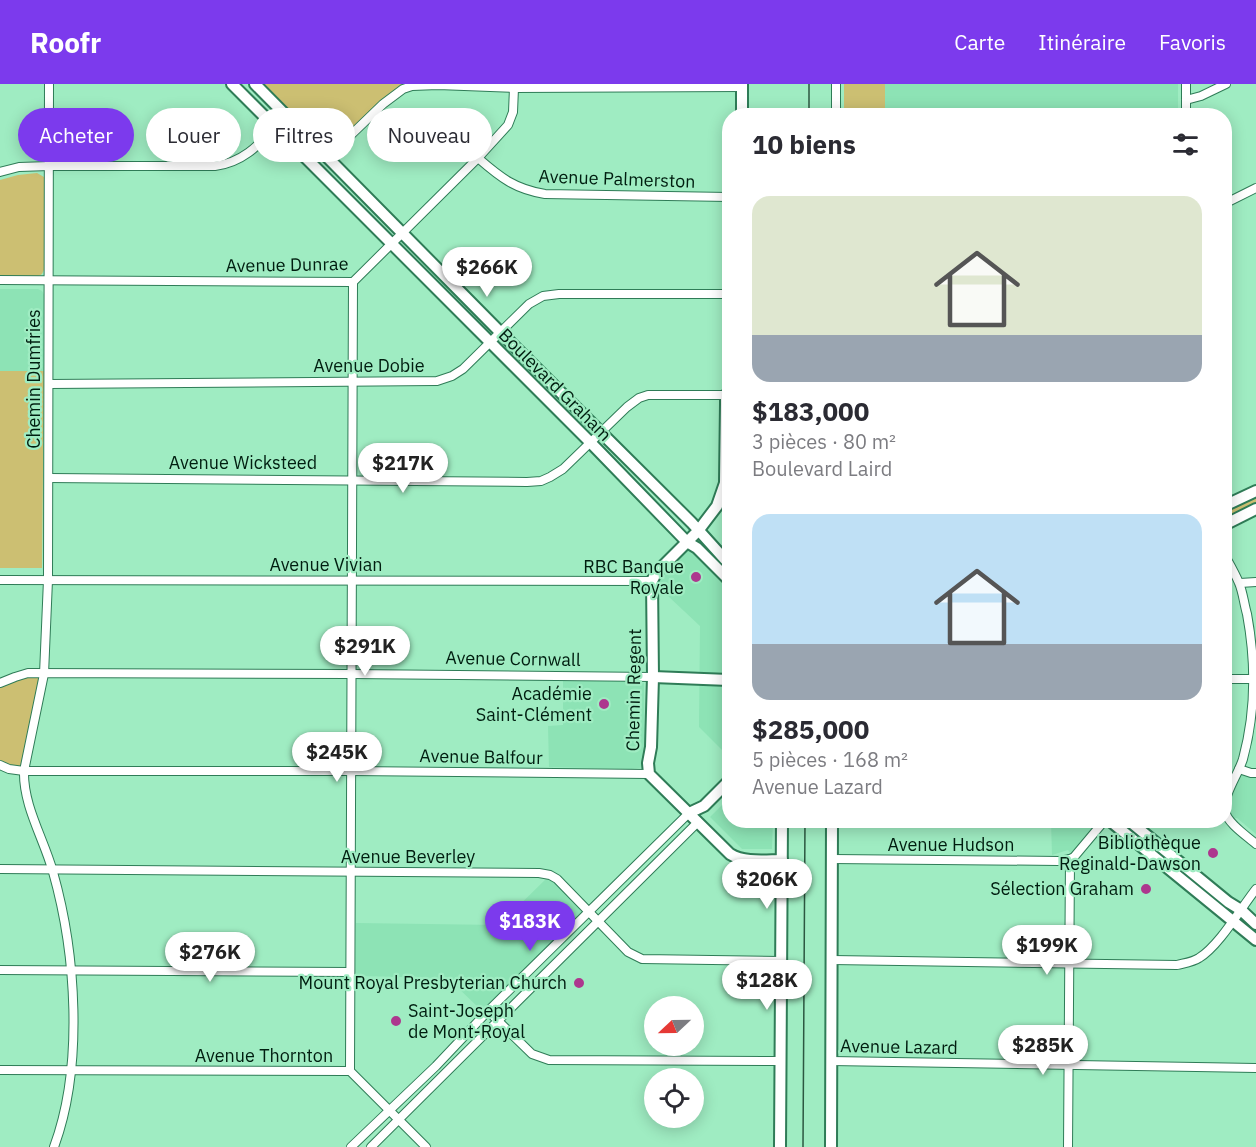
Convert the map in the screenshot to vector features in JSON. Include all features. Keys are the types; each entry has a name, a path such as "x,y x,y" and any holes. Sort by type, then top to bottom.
{"street":[{"name":"Chemin Dumfries","path":"50,84 48,580 44,674 24,771 24,783 53,870 65,922 71,970 73,1029 71,1070 63,1117 54,1147"},
{"name":"Boulevard Graham","path":"232,84 256,108"},
{"name":"Boulevard Graham","path":"255,84 278,108"},
{"path":"355,131 393,95 403,89 438,84 514,88 742,85 742,108"},
{"path":"836,84 836,108"},
{"path":"1186,84 1186,108"},
{"path":"1186,100 1201,96 1226,84"},
{"name":"Avenue Dunrae","path":"492,143 508,125 513,112 514,88"},
{"path":"0,172 19,167 49,166 215,166 228,164 253,150"},
{"name":"Boulevard Graham","path":"310,162 687,542 722,573"},
{"name":"Boulevard Graham","path":"331,162 722,557"},
{"name":"Avenue Dunrae","path":"0,280 353,282 474,162"},
{"name":"Avenue Palmerston","path":"483,162 502,179 531,192 722,197"},
{"path":"1232,200 1256,188"},
{"path":"350,1071 353,282"},
{"name":"Avenue Dobie","path":"49,384 437,381 463,369 537,298 552,294 722,294"},
{"name":"Avenue Wicksteed","path":"48,478 541,481 563,469 639,398 648,395 722,395"},
{"path":"1232,502 1256,491"},
{"path":"652,581 656,573 698,531 717,506 722,492"},
{"path":"1232,521 1256,509"},
{"path":"1232,569 1240,584 1251,634 1255,679 1251,725 1243,758 1232,786"},
{"name":"Avenue Vivian","path":"0,580 652,581"},
{"name":"Chemin Regent","path":"652,581 649,774 736,858 782,860"},
{"path":"1240,584 1256,582"},
{"path":"0,684 28,673 44,674"},
{"name":"Avenue Cornwall","path":"44,674 352,674 722,680"},
{"path":"1232,679 1255,679"},
{"path":"0,765 24,771"},
{"path":"1239,769 1256,773"},
{"name":"Avenue Balfour","path":"24,771 649,774"},
{"path":"351,1147 689,813 704,806 722,788"},
{"path":"371,1147 698,822 704,806"},
{"path":"1232,821 1256,844"},
{"path":"780,1147 782,828"},
{"path":"831,1147 832,828"},
{"path":"1068,1147 1070,859 1100,828"},
{"path":"1117,828 1256,940"},
{"path":"1138,828 1256,924"},
{"name":"Avenue Hudson","path":"832,859 1050,861 1070,859"},
{"name":"Avenue Beverley","path":"0,869 528,872 545,874 556,879 628,952 642,959 781,961"},
{"path":"832,960 1184,964 1194,961 1205,953 1256,889"},
{"path":"0,970 350,972"},
{"path":"488,1011 532,1054 549,1060 781,1061"},
{"name":"Avenue Lazard","path":"831,1061 1256,1068"},
{"name":"Avenue Thornton","path":"0,1070 350,1071 426,1147"}],"shaded area":[{"path":"255,84 438,84 403,89 382,108 367,108 367,122 355,133 355,108 278,108"},
{"path":"844,84 885,84 885,108 844,108"},
{"path":"885,84 1178,84 1178,108 885,108"},
{"path":"37,173 44,177 45,181 44,270 39,276 0,276 0,180"},
{"path":"0,289 38,289 45,296 44,371 0,371"},
{"path":"0,371 44,371 42,568 0,568"},
{"path":"1256,496 1256,504 1232,516 1232,508"},
{"path":"687,542 722,576 722,750 699,727 700,626 652,581"},
{"path":"44,674 24,771 0,765 0,683 15,677"},
{"name":"Académie Saint-Clément","path":"563,677 644,683 645,767 632,769 549,767 548,726 563,725"},
{"path":"1239,769 1256,773 1256,834 1237,818 1232,818 1232,784"},
{"path":"722,805 722,828 773,828 772,849 742,849 710,817"},
{"path":"1051,828 1099,828 1074,857 1068,850 1052,855"},
{"path":"550,875 590,912 488,1011 481,1010 453,983 439,978 358,976 355,972 356,923 499,925"}],"tram line":[{"path":"809,84 809,108"},
{"path":"803,1147 805,828"}],"place":[{"name":"RBC Banque Royale","path":"696,577"},
{"name":"Académie Saint-Clément","path":"604,704"},
{"name":"Bibliothèque Reginald-Dawson","path":"1213,853"},
{"name":"Sélection Graham","path":"1146,889"},
{"name":"Mount Royal Presbyterian Church","path":"579,983"},
{"name":"Saint-Joseph de Mont-Royal","path":"396,1021"}]}
